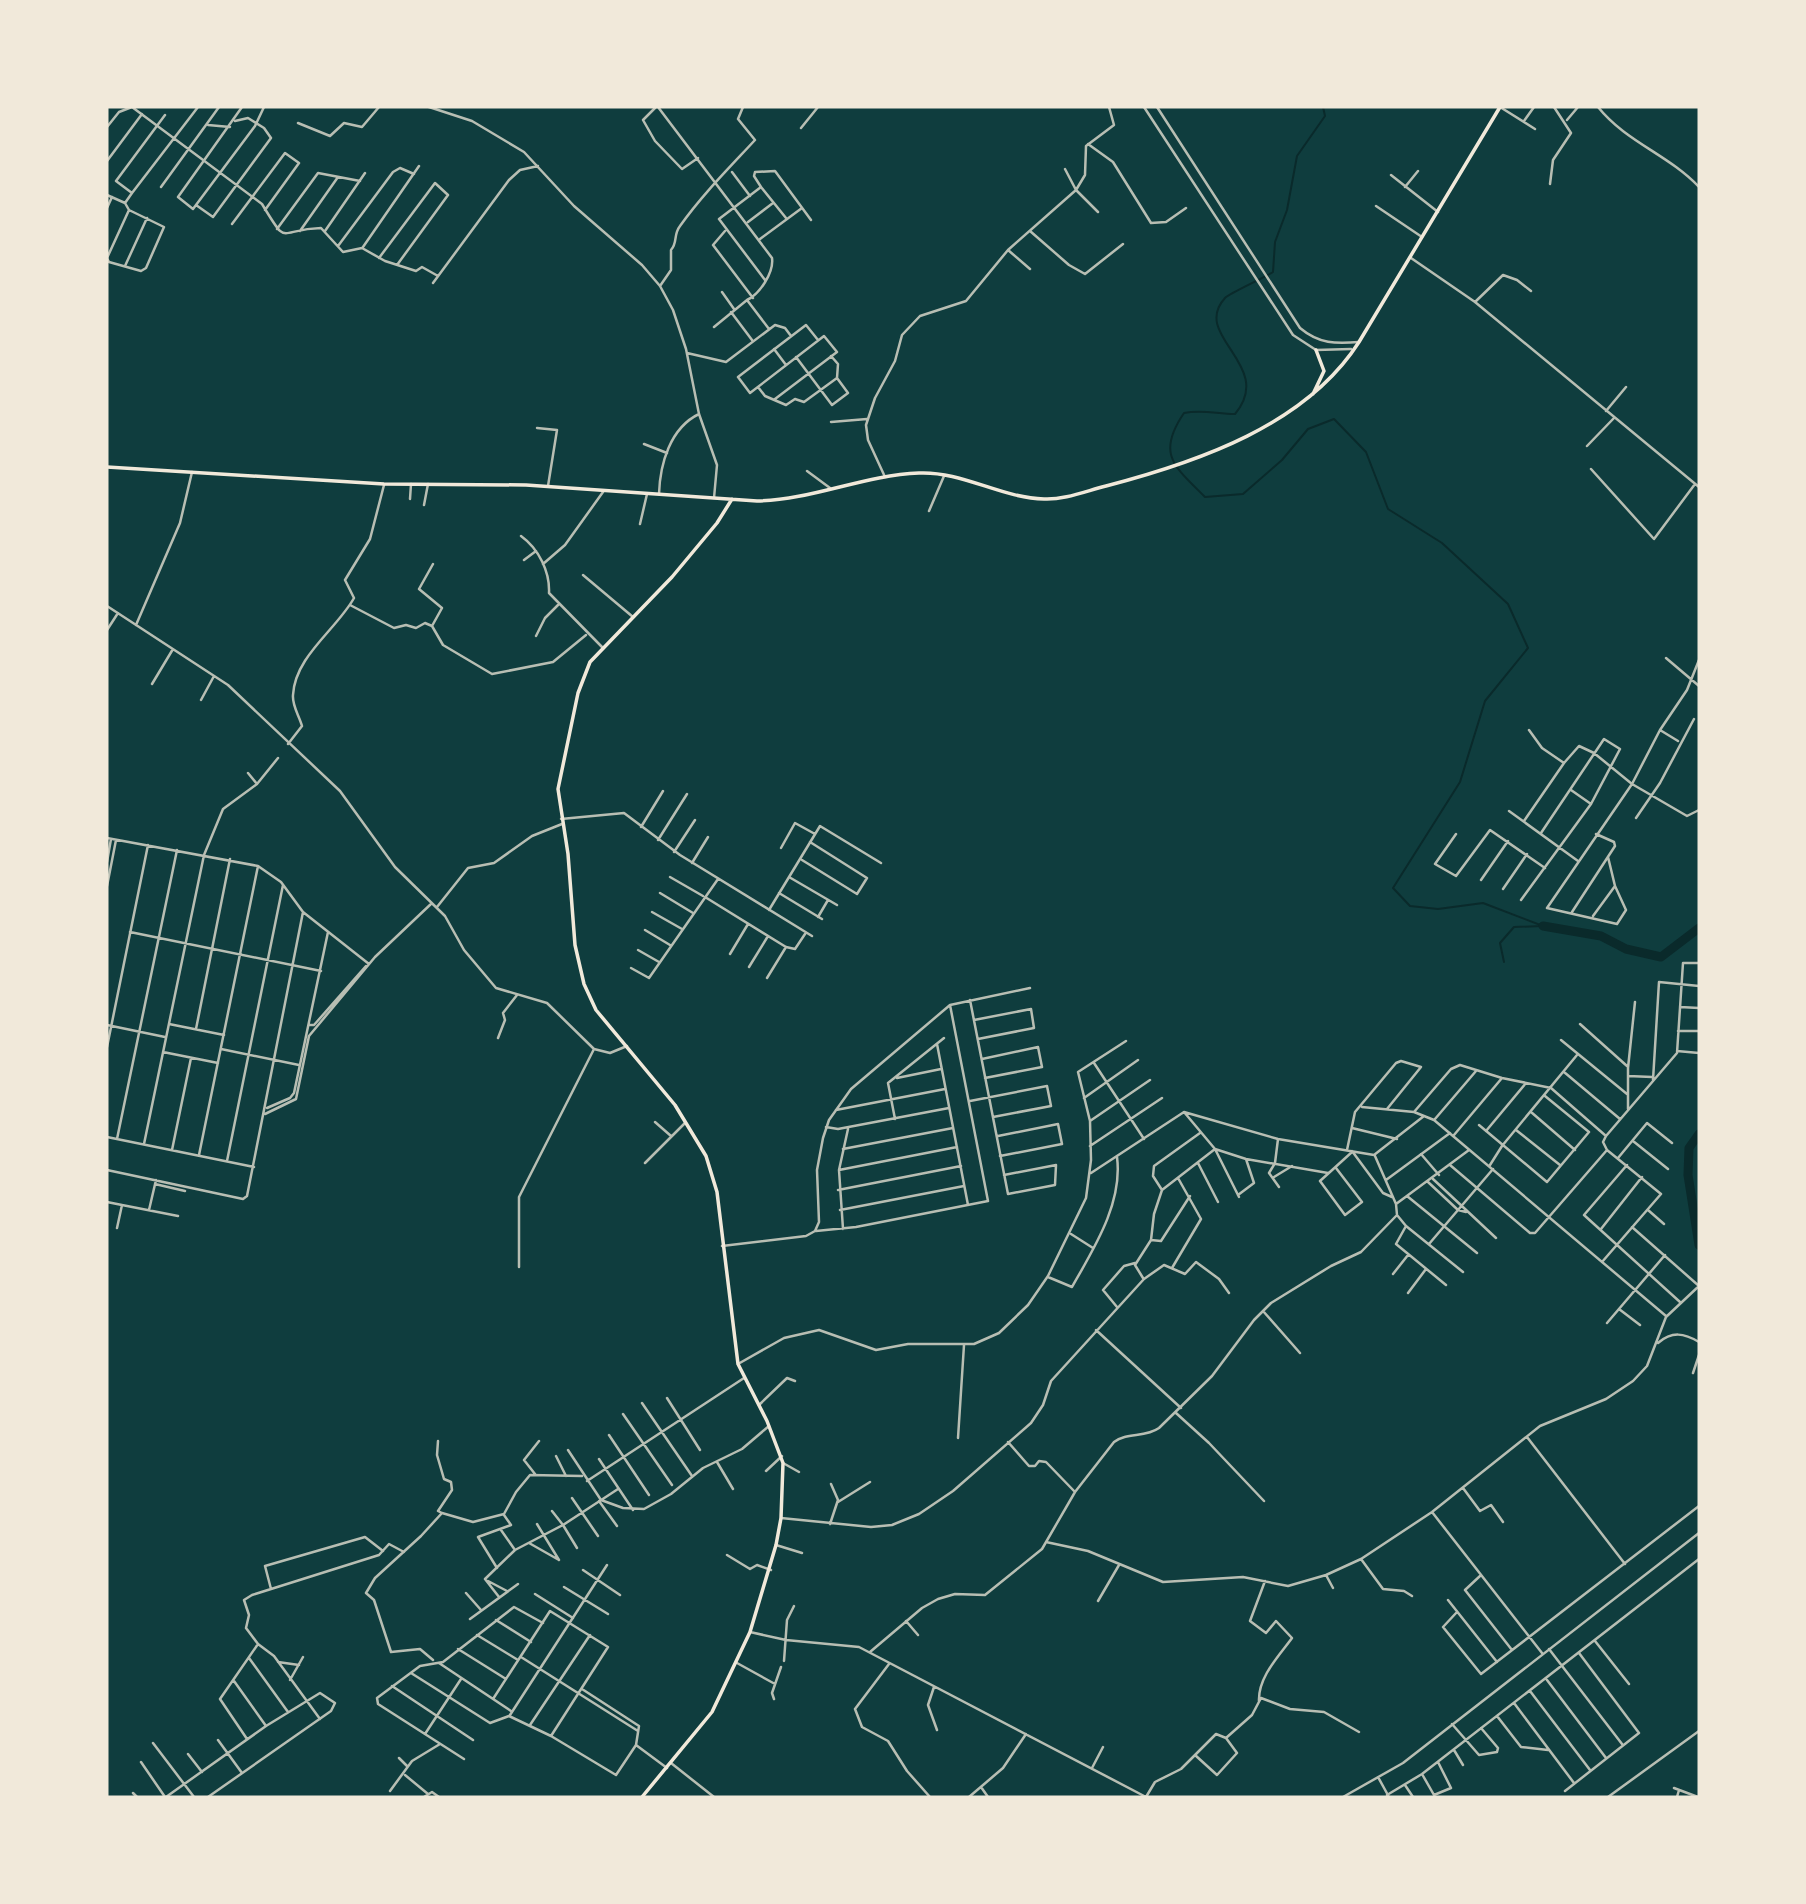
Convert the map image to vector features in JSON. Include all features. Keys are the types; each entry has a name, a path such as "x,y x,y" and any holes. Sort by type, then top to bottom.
{"main road":[{"path":"107,467 384,485 548,487 780,500 885,477 922,472 1027,497 1048,499 1191,459 1270,423 1312,396 1335,375 1355,349 1500,107"},
{"path":"1312,396 1324,371 1316,350"},
{"path":"642,1797 712,1712 737,1663 771,1570 781,1518 783,1463 769,1426 738,1364 713,1175 686,1122 596,1010 581,976 558,789 584,675 602,647 694,551 732,499"}],"street":[{"path":"107,127 119,111 132,107 252,196 277,229 286,234 319,228 325,231 337,248 346,253 362,248 419,166"},
{"path":"125,203 198,107"},
{"path":"161,187 219,107"},
{"path":"242,107 178,197 193,209 264,107"},
{"path":"298,123 330,136 344,123 362,127 379,107"},
{"path":"429,107 472,121 519,149 574,206 642,265 660,286 673,310 687,353 699,414 718,466 714,498"},
{"path":"698,158 682,169 655,141 643,120 657,107 698,158 716,181 773,261 765,281 752,298 714,327"},
{"path":"660,286 671,270 670,251 677,243 676,232 716,181 755,141 738,119 743,107"},
{"path":"801,128 818,107"},
{"path":"885,477 868,440 867,419 895,361 900,339 909,325 937,308 962,304 1008,250 1076,190 1085,175 1085,148 1114,126 1109,107"},
{"path":"1144,107 1293,335 1316,350 1355,349"},
{"path":"1157,107 1300,328 1311,337 1336,344 1359,342"},
{"path":"1500,107 1535,129"},
{"path":"1524,121 1534,107"},
{"path":"1550,184 1553,160 1570,137 1566,121 1555,107"},
{"path":"1566,121 1578,107"},
{"path":"1598,107 1630,137 1675,164 1699,187"},
{"path":"107,161 142,114"},
{"path":"132,193 116,181 165,115"},
{"path":"196,205 213,217 271,138 256,122 248,118 234,121"},
{"path":"208,125 230,127"},
{"path":"1088,144 1113,162 1151,223 1166,222 1186,208"},
{"path":"232,224 282,154 298,162 265,210"},
{"path":"433,283 509,180 520,170 538,166"},
{"path":"337,248 393,172 400,168 414,174"},
{"path":"1065,169 1076,190 1098,212"},
{"path":"786,218 761,187 754,176 755,172 775,171 811,220"},
{"path":"1405,187 1418,171"},
{"path":"732,172 750,196"},
{"path":"325,231 365,173"},
{"path":"277,229 316,174 360,181"},
{"path":"1391,175 1438,212"},
{"path":"300,232 338,177"},
{"path":"379,258 435,183 447,195 397,265"},
{"path":"761,187 719,219 765,281"},
{"path":"107,195 164,227 146,268 135,271 109,262 107,258 108,250 129,209"},
{"path":"107,208 112,197"},
{"path":"747,223 773,203"},
{"path":"1376,206 1423,237"},
{"path":"759,240 802,208"},
{"path":"125,267 147,218"},
{"path":"1029,230 1051,251 1086,274 1123,244"},
{"path":"726,231 713,244 752,298"},
{"path":"362,248 397,265 415,271 422,267 438,276"},
{"path":"1008,250 1030,269"},
{"path":"1411,258 1475,302 1697,485 1654,539 1591,469"},
{"path":"1475,302 1503,275 1509,276 1531,291"},
{"path":"722,292 753,341"},
{"path":"747,300 769,329"},
{"path":"687,353 726,362 775,325 785,328 791,337"},
{"path":"775,399 836,352 824,336 750,393 738,377 806,325 818,340"},
{"path":"774,349 786,365"},
{"path":"796,357 832,405 848,393 837,377 838,364 831,356"},
{"path":"758,387 765,396 786,405 795,399 804,402 837,377"},
{"path":"1605,411 1626,387"},
{"path":"659,495 660,474 667,453 681,426 699,414"},
{"path":"1587,446 1614,418"},
{"path":"831,422 867,419"},
{"path":"537,428 557,430 548,487"},
{"path":"644,444 667,453"},
{"path":"807,471 830,488"},
{"path":"136,625 180,523 192,472"},
{"path":"929,511 944,476"},
{"path":"410,499 411,484"},
{"path":"424,505 428,484"},
{"path":"288,744 302,726 293,704 293,693 299,675 331,626 350,605 354,596 345,580 370,539 384,485"},
{"path":"543,564 565,545 604,491"},
{"path":"640,524 648,494"},
{"path":"521,536 536,551 543,564 551,580 548,590 586,635 602,647"},
{"path":"524,560 536,551"},
{"path":"432,626 442,608 419,589 433,564"},
{"path":"583,575 633,617"},
{"path":"536,636 545,618 559,604"},
{"path":"350,605 394,628 406,625 416,628 425,623 432,626 443,645 492,674 553,662 586,635"},
{"path":"107,606 244,698 288,744 346,797 395,867 445,916 464,950 492,984 502,991 547,1003 594,1049 610,1053 627,1046"},
{"path":"107,630 118,613"},
{"path":"152,684 173,649"},
{"path":"1666,658 1699,686"},
{"path":"1608,857 1615,886 1626,910 1617,924 1593,916 1546,907 1632,784 1660,730 1697,672 1699,660"},
{"path":"201,700 214,676"},
{"path":"1636,818 1652,796 1679,742 1694,719"},
{"path":"1529,730 1542,748 1564,763"},
{"path":"1660,730 1679,742"},
{"path":"1521,900 1591,803 1620,749 1606,738 1541,833"},
{"path":"1524,821 1576,746 1594,753 1632,784 1687,816 1699,810"},
{"path":"144,1144 204,855 223,808 257,784 278,758"},
{"path":"248,773 257,784"},
{"path":"1572,790 1591,803"},
{"path":"640,827 663,791"},
{"path":"658,841 687,794"},
{"path":"1509,811 1578,861"},
{"path":"437,908 468,869 494,863 532,836 561,822 620,812 674,852 812,936"},
{"path":"674,852 695,820"},
{"path":"781,848 795,824 815,834"},
{"path":"769,910 822,826 881,863"},
{"path":"1456,834 1436,864 1456,876 1489,830 1545,868"},
{"path":"1572,912 1615,843 1596,834"},
{"path":"692,863 708,837"},
{"path":"111,839 258,866 283,885 303,912 369,964"},
{"path":"107,862 111,839"},
{"path":"107,886 111,839"},
{"path":"1481,880 1508,841"},
{"path":"801,859 857,894 867,878 810,842"},
{"path":"107,1047 109,1026 148,845"},
{"path":"117,1139 177,850"},
{"path":"1503,889 1527,855"},
{"path":"196,1030 230,859"},
{"path":"199,1156 258,866"},
{"path":"670,877 786,947 795,949 805,933"},
{"path":"789,877 837,905"},
{"path":"631,968 649,978 718,879"},
{"path":"227,1161 283,885"},
{"path":"1593,916 1615,886"},
{"path":"660,893 693,913"},
{"path":"779,894 822,919"},
{"path":"818,917 828,900"},
{"path":"308,1026 314,1025 369,964 432,903"},
{"path":"155,1182 243,1199 249,1194 303,912"},
{"path":"652,912 682,929"},
{"path":"730,954 748,924"},
{"path":"645,930 670,945"},
{"path":"130,932 321,971"},
{"path":"266,1108 293,1096 328,932"},
{"path":"749,967 768,936"},
{"path":"767,978 786,947"},
{"path":"638,950 659,962"},
{"path":"1602,1262 1661,1193 1607,1150 1603,1142 1677,1051 1683,962 1699,962"},
{"path":"265,1114 296,1099 309,1036 369,964"},
{"path":"1653,1078 1659,982 1699,986"},
{"path":"815,1231 819,1222 817,1170 826,1126 858,1082 950,1005 1030,988"},
{"path":"498,1038 505,1020 503,1013 517,995"},
{"path":"970,1000 1000,1156 1004,1175 1008,1194 1055,1185 1056,1165 1004,1175"},
{"path":"1628,1110 1628,1068 1635,1002"},
{"path":"722,1246 806,1236 815,1231 843,1229 988,1201 950,1005"},
{"path":"1680,1007 1699,1008"},
{"path":"974,1020 1031,1009 1034,1028 978,1039"},
{"path":"169,1024 224,1035"},
{"path":"1580,1024 1628,1068"},
{"path":"109,1026 166,1037"},
{"path":"1678,1031 1699,1031"},
{"path":"895,1119 888,1083 944,1038"},
{"path":"1561,1040 1627,1094"},
{"path":"738,1364 783,1338 819,1330 876,1350 908,1344 964,1345 981,1342 999,1332 1028,1305 1048,1276 1071,1234 1086,1198 1090,1174 1090,1121 1077,1073 1126,1041"},
{"path":"937,1044 968,1205"},
{"path":"982,1059 1038,1047 1042,1067 985,1078"},
{"path":"221,1049 299,1065"},
{"path":"519,1267 519,1197 594,1049"},
{"path":"1677,1051 1699,1053"},
{"path":"163,1052 218,1063"},
{"path":"1429,1244 1477,1188 1502,1146 1577,1055"},
{"path":"172,1150 191,1058"},
{"path":"1084,1098 1138,1060"},
{"path":"1347,1150 1355,1112 1362,1107 1397,1061 1421,1068 1387,1109"},
{"path":"1094,1063 1144,1139"},
{"path":"1414,1112 1454,1066 1550,1088 1606,1136"},
{"path":"895,1078 942,1069"},
{"path":"1434,1120 1476,1071"},
{"path":"1564,1072 1620,1119"},
{"path":"1628,1076 1653,1078"},
{"path":"1386,1180 1452,1134 1502,1079"},
{"path":"1090,1121 1150,1080"},
{"path":"1486,1131 1526,1083"},
{"path":"969,1101 1047,1086 1051,1106 993,1117"},
{"path":"836,1110 945,1089"},
{"path":"1479,1125 1545,1182 1575,1150 1588,1131 1545,1096"},
{"path":"1090,1146 1162,1098"},
{"path":"1362,1107 1414,1112 1434,1120 1666,1317"},
{"path":"826,1126 848,1127 949,1108"},
{"path":"1184,1112 1278,1139 1374,1155 1424,1116"},
{"path":"1184,1112 1214,1150 1238,1196 1254,1183 1245,1159"},
{"path":"1090,1174 1184,1112"},
{"path":"1531,1112 1575,1150"},
{"path":"656,1122 671,1137"},
{"path":"645,1163 686,1122"},
{"path":"1618,1158 1647,1123 1672,1143"},
{"path":"997,1136 1058,1124 1062,1143 1000,1156"},
{"path":"843,1229 838,1190 839,1170 848,1127"},
{"path":"843,1149 953,1128"},
{"path":"1352,1128 1397,1139"},
{"path":"1516,1130 1561,1166"},
{"path":"1162,1190 1153,1176 1154,1166 1200,1133"},
{"path":"107,1137 254,1167"},
{"path":"1278,1139 1275,1163 1269,1173 1279,1187"},
{"path":"1633,1141 1668,1169"},
{"path":"839,1170 957,1147"},
{"path":"1214,1150 1245,1159 1328,1173"},
{"path":"1117,1307 1103,1290 1124,1266 1135,1263 1151,1240 1162,1190 1214,1150"},
{"path":"1396,1204 1469,1150"},
{"path":"1450,1166 1532,1234 1550,1217 1607,1150"},
{"path":"1336,1168 1362,1202 1345,1215 1320,1182 1352,1152"},
{"path":"1352,1152 1383,1193 1392,1197"},
{"path":"1422,1154 1438,1175"},
{"path":"1374,1155 1396,1204 1397,1215 1406,1226 1463,1272"},
{"path":"1048,1276 1072,1288 1093,1248 1115,1195 1119,1176 1117,1157"},
{"path":"1198,1163 1218,1202"},
{"path":"1627,1165 1584,1212 1681,1302"},
{"path":"838,1190 961,1166"},
{"path":"1273,1178 1292,1166"},
{"path":"107,1170 185,1191"},
{"path":"1601,1229 1642,1177"},
{"path":"1172,1268 1201,1219 1178,1178"},
{"path":"1433,1179 1496,1238"},
{"path":"149,1210 155,1182"},
{"path":"1428,1182 1458,1210 1466,1212"},
{"path":"840,1210 964,1186"},
{"path":"1151,1240 1161,1241 1190,1196"},
{"path":"1407,1196 1477,1253"},
{"path":"107,1202 178,1216"},
{"path":"117,1228 122,1205"},
{"path":"1648,1210 1664,1224"},
{"path":"870,1652 926,1605 947,1596 985,1595 1036,1555 1075,1492 1116,1440 1149,1434 1176,1413 1218,1370 1263,1311 1288,1291 1361,1252 1397,1215"},
{"path":"1406,1226 1395,1242 1446,1285"},
{"path":"1046,1542 1088,1551 1163,1582 1235,1577 1288,1586 1326,1575 1361,1559 1432,1513 1548,1421 1594,1405 1618,1392 1644,1370 1666,1317 1699,1286 1632,1227"},
{"path":"1071,1234 1093,1248"},
{"path":"1394,1274 1408,1255"},
{"path":"1607,1324 1665,1255"},
{"path":"781,1518 885,1527 908,1520 953,1491 1031,1423 1043,1405 1051,1381 1144,1279 1163,1265 1186,1274 1191,1264 1196,1262 1215,1275 1229,1293"},
{"path":"1135,1263 1144,1279"},
{"path":"1408,1293 1426,1269"},
{"path":"1619,1308 1640,1325"},
{"path":"1263,1311 1300,1353"},
{"path":"1096,1331 1181,1408"},
{"path":"1655,1345 1675,1334 1699,1342"},
{"path":"958,1438 964,1345"},
{"path":"1693,1373 1699,1355"},
{"path":"587,1481 744,1378"},
{"path":"759,1405 787,1378 795,1381"},
{"path":"667,1398 700,1450"},
{"path":"642,1403 692,1476"},
{"path":"1176,1413 1209,1443 1264,1501"},
{"path":"623,1414 671,1485"},
{"path":"600,1501 633,1510 648,1507 692,1476 742,1449 769,1426"},
{"path":"609,1435 649,1495"},
{"path":"1527,1437 1625,1564"},
{"path":"438,1441 438,1460 444,1479 451,1482 452,1490 438,1511 473,1522 504,1514 526,1478 535,1474 583,1476"},
{"path":"535,1474 524,1460 540,1441"},
{"path":"1008,1442 1029,1466 1035,1466 1039,1461 1046,1462 1075,1492"},
{"path":"568,1450 617,1525"},
{"path":"556,1456 566,1476"},
{"path":"766,1471 782,1456"},
{"path":"599,1459 633,1510"},
{"path":"717,1461 733,1489"},
{"path":"783,1463 799,1472"},
{"path":"830,1524 838,1502 870,1482"},
{"path":"831,1484 838,1502"},
{"path":"1463,1488 1480,1511 1491,1504 1503,1522"},
{"path":"485,1579 515,1550 543,1537 618,1489"},
{"path":"572,1498 598,1536"},
{"path":"1457,1612 1443,1625 1480,1674 1699,1507"},
{"path":"552,1510 578,1548"},
{"path":"432,1661 430,1655 420,1649 391,1652 374,1600 366,1594 375,1578 442,1513"},
{"path":"1432,1513 1543,1654"},
{"path":"497,1568 478,1537 511,1525 504,1514"},
{"path":"529,1543 559,1560 537,1524"},
{"path":"501,1530 515,1550"},
{"path":"1343,1797 1403,1762 1699,1533"},
{"path":"271,1589 265,1566 365,1537 383,1551"},
{"path":"320,1719 278,1662 258,1644 246,1628 249,1615 244,1601 271,1589 379,1555 389,1544 404,1552"},
{"path":"776,1545 802,1553"},
{"path":"727,1555 750,1569 758,1565 771,1570"},
{"path":"1361,1559 1383,1589 1401,1591 1412,1596"},
{"path":"1378,1777 1388,1796 1422,1774 1699,1559"},
{"path":"509,1716 607,1565"},
{"path":"1098,1601 1119,1565"},
{"path":"583,1570 620,1595"},
{"path":"1326,1575 1333,1588"},
{"path":"1480,1576 1465,1590 1512,1650"},
{"path":"485,1579 507,1591"},
{"path":"485,1579 499,1597"},
{"path":"1226,1738 1252,1715 1264,1680 1280,1651 1292,1638 1276,1621 1266,1633 1250,1621 1265,1581"},
{"path":"470,1619 518,1584"},
{"path":"564,1587 608,1614"},
{"path":"466,1593 481,1610"},
{"path":"535,1594 573,1618"},
{"path":"1448,1600 1497,1662"},
{"path":"439,1663 516,1606 543,1623"},
{"path":"783,1661 787,1619 794,1606"},
{"path":"493,1699 550,1611 590,1635 609,1648 551,1736"},
{"path":"496,1620 531,1642"},
{"path":"906,1621 918,1635"},
{"path":"750,1632 786,1640 850,1644 870,1652 1146,1797 1158,1780 1179,1771 1195,1755 1216,1734 1226,1738 1237,1754 1217,1775 1195,1755"},
{"path":"410,1672 490,1723 509,1716 551,1736 616,1775 636,1745 639,1726 476,1634"},
{"path":"530,1726 590,1635"},
{"path":"1595,1641 1629,1684"},
{"path":"247,1740 220,1701 258,1644"},
{"path":"458,1649 506,1679"},
{"path":"1549,1649 1622,1745"},
{"path":"1565,1791 1639,1731 1579,1653"},
{"path":"290,1680 303,1657"},
{"path":"249,1658 288,1712"},
{"path":"464,1759 377,1702 378,1696 410,1672 432,1661 511,1711"},
{"path":"278,1662 299,1665"},
{"path":"737,1663 775,1684"},
{"path":"889,1664 855,1709 862,1727 888,1741 912,1778 930,1797"},
{"path":"774,1699 780,1667"},
{"path":"425,1734 461,1679"},
{"path":"1546,1679 1606,1758"},
{"path":"233,1681 266,1726"},
{"path":"392,1686 473,1741"},
{"path":"934,1687 928,1705 937,1730"},
{"path":"1530,1691 1590,1770"},
{"path":"141,1762 166,1797 266,1726 322,1692 335,1703 334,1708 320,1719 208,1797"},
{"path":"1259,1701 1265,1698 1287,1709 1324,1712 1359,1732"},
{"path":"1514,1703 1574,1783"},
{"path":"1497,1716 1521,1747 1549,1750"},
{"path":"1452,1724 1479,1755 1497,1752 1497,1747 1481,1728"},
{"path":"1608,1797 1699,1731"},
{"path":"969,1797 1009,1761 1026,1734"},
{"path":"218,1740 242,1773"},
{"path":"153,1743 194,1797"},
{"path":"407,1766 440,1744"},
{"path":"636,1745 667,1768"},
{"path":"1091,1768 1103,1747"},
{"path":"1454,1750 1462,1765"},
{"path":"188,1754 202,1772"},
{"path":"390,1791 409,1768 399,1758"},
{"path":"1422,1774 1434,1796 1451,1788 1438,1762"},
{"path":"671,1763 714,1797"},
{"path":"405,1775 428,1794"},
{"path":"1405,1785 1413,1797"},
{"path":"981,1787 988,1797"},
{"path":"1674,1788 1698,1797"},
{"path":"1677,1797 1679,1790"},
{"path":"424,1797 433,1792 439,1797"},
{"path":"134,1793 137,1797"}],"waterway":[{"path":"1323,107 1325,116 1297,156 1287,210 1275,242 1273,272 1225,298 1217,312 1218,325 1241,366 1246,381 1245,397 1235,414 1184,413 1171,439 1172,459 1177,468 1205,497 1243,494 1282,460 1308,429 1334,419 1366,452 1388,509 1442,543 1508,604 1528,648 1485,701 1460,782 1393,888 1410,906 1438,909 1483,903 1543,926"},
{"path":"1504,962 1500,943 1514,927 1542,926"},
{"path":"1543,926 1601,936 1626,949 1661,957 1699,928"},
{"path":"1699,1134 1689,1148 1688,1175 1699,1245"}]}
